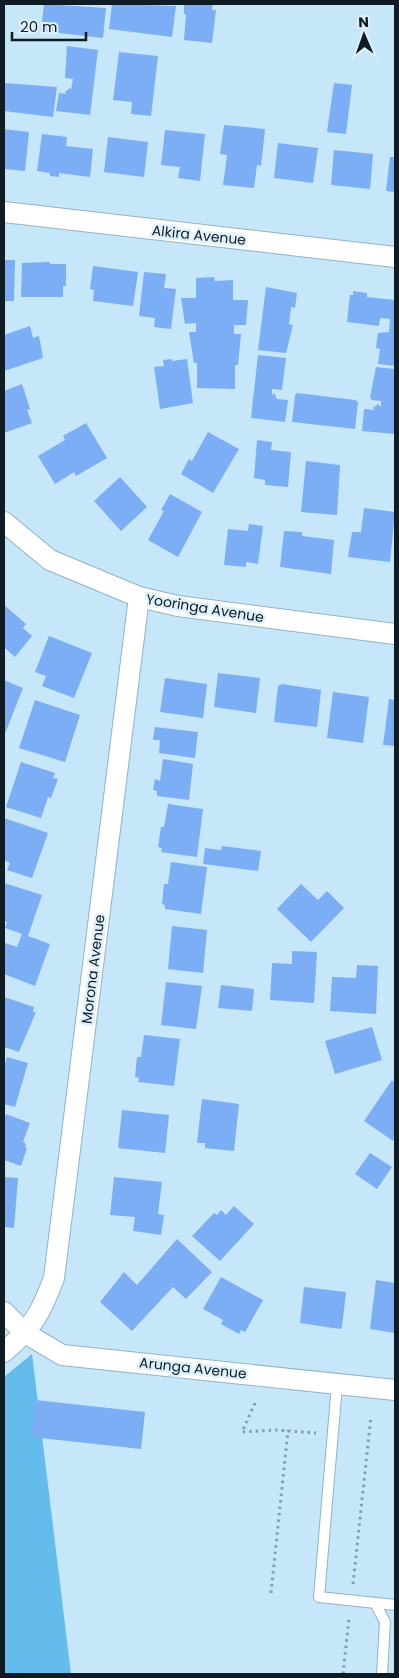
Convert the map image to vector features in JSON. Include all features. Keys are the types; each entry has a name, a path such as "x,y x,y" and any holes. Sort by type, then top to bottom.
{"street":[{"name":"Alkira Avenue","path":"4,212 395,257"},
{"name":"Yooringa Avenue","path":"4,522 50,560 139,597 178,606 395,634"},
{"name":"Morona Avenue","path":"26,1333 43,1308 54,1278 139,597"},
{"name":"Arunga Avenue","path":"4,1312 26,1333 62,1355 395,1390"},
{"path":"4,1352 26,1333"}],"lane":[{"path":"337,1384 319,1597 395,1605"},
{"path":"375,1603 385,1622 382,1674"}],"path":[{"path":"255,1403 242,1432 288,1430 334,1435"},
{"path":"343,1674 371,1416"},
{"path":"271,1593 288,1430"}],"shaded area":[{"path":"32,1354 71,1674 4,1674 4,1377"}],"building":[{"path":"44,4 106,8 103,38 41,31"},
{"path":"112,4 176,6 172,37 109,29"},
{"path":"184,4 213,4 212,10 216,10 212,43 184,40 186,15 184,14"},
{"path":"67,46 98,50 90,115 56,111 59,93 66,94 65,92 70,88 71,90 73,79 65,78"},
{"path":"119,52 158,56 151,116 131,114 132,102 113,100"},
{"path":"4,83 57,87 53,117 4,111"},
{"path":"334,83 352,85 346,134 327,132"},
{"path":"224,125 265,129 261,166 257,165 254,188 223,185 227,155 220,154"},
{"path":"4,129 29,132 25,171 4,169"},
{"path":"165,130 205,134 200,181 178,178 180,167 161,165"},
{"path":"42,134 67,137 66,146 93,149 90,177 59,173 59,177 50,176 50,173 37,171"},
{"path":"108,137 148,142 144,177 104,172"},
{"path":"278,143 318,148 313,183 274,178"},
{"path":"334,150 373,154 370,189 331,185"},
{"path":"390,157 395,157 395,192 386,191"},
{"path":"4,260 15,260 14,301 4,301"},
{"path":"50,262 50,264 66,264 66,286 63,286 63,297 21,297 22,263"},
{"path":"93,266 138,272 133,306 93,301 94,290 90,289"},
{"path":"144,272 166,274 164,288 176,289 171,329 154,327 155,318 139,316"},
{"path":"214,277 215,281 233,280 233,300 248,300 246,325 234,325 234,334 241,334 238,365 235,365 235,389 197,388 197,363 194,363 189,332 196,332 196,323 185,324 181,298 196,298 196,278"},
{"path":"266,287 297,293 295,308 291,307 289,324 293,325 286,353 258,350"},
{"path":"353,291 367,293 367,297 395,300 395,366 378,364 380,349 376,348 378,333 389,332 390,319 380,318 379,326 347,322 350,295 353,295"},
{"path":"30,326 33,338 39,336 43,358 4,371 4,335"},
{"path":"258,355 286,358 282,390 272,389 272,395 274,393 277,399 288,400 285,422 251,418"},
{"path":"172,359 172,361 187,359 193,403 160,409 154,367 164,366 163,360"},
{"path":"376,367 395,369 395,434 362,431 364,409 375,410 373,408 378,404 381,407 381,401 372,400 370,397"},
{"path":"22,384 30,409 27,410 32,423 4,433 4,391"},
{"path":"297,393 355,400 358,402 355,429 292,422 295,395"},
{"path":"86,423 107,458 76,476 74,472 55,484 38,456 65,440 63,436"},
{"path":"208,432 239,449 213,493 181,474 189,459 192,461"},
{"path":"257,440 272,442 271,450 291,452 288,487 265,485 265,480 254,478"},
{"path":"306,461 340,465 337,515 301,512"},
{"path":"120,477 147,507 121,531 94,501"},
{"path":"170,494 202,512 178,557 148,540 164,511 161,510"},
{"path":"364,508 395,512 390,562 348,557 352,532 361,532"},
{"path":"249,524 263,526 258,564 246,562 246,567 224,565 228,529 248,531"},
{"path":"284,531 302,532 302,536 334,540 331,574 280,567"},
{"path":"4,605 26,624 23,628 32,636 15,657 4,647"},
{"path":"49,636 92,653 74,698 42,686 46,676 35,672"},
{"path":"218,673 260,678 256,713 214,707"},
{"path":"165,678 207,684 203,718 160,712"},
{"path":"4,680 23,688 4,736"},
{"path":"282,684 321,690 317,727 274,722 278,686"},
{"path":"333,692 369,697 363,743 327,738"},
{"path":"389,699 395,700 395,746 383,745"},
{"path":"35,700 80,715 65,762 19,748"},
{"path":"155,727 198,732 195,758 159,753 160,740 153,740"},
{"path":"163,759 193,764 189,800 157,796 157,791 153,790 155,779 160,781"},
{"path":"21,762 55,773 53,778 58,779 51,798 48,797 41,818 6,807"},
{"path":"168,804 203,809 197,857 161,852 162,848 158,847 161,827 164,827"},
{"path":"4,818 48,833 32,878 7,870 10,863 4,860"},
{"path":"222,846 261,851 258,871 203,864 205,848 221,850"},
{"path":"171,862 207,867 201,914 165,909 165,905 162,904 164,884 168,884"},
{"path":"4,883 42,895 28,936 50,944 35,986 4,974 5,943 17,947 22,934 5,928 7,922 4,921"},
{"path":"301,884 318,900 327,891 344,908 311,942 277,909"},
{"path":"172,926 207,930 203,973 168,969"},
{"path":"292,951 317,952 314,1003 270,1000 272,963 292,964"},
{"path":"357,965 378,966 376,1014 330,1011 332,977 356,978"},
{"path":"166,982 202,986 196,1029 161,1025"},
{"path":"221,985 254,989 252,1011 218,1008"},
{"path":"4,997 34,1007 33,1012 36,1012 19,1052 4,1047"},
{"path":"372,1027 382,1060 335,1074 325,1041"},
{"path":"144,1035 180,1039 174,1086 138,1082 139,1078 135,1077 137,1057 141,1057"},
{"path":"7,1057 28,1063 15,1107 4,1104 4,1067"},
{"path":"392,1080 395,1083 395,1137 393,1141 364,1121"},
{"path":"202,1099 239,1104 234,1151 205,1148 205,1143 197,1143"},
{"path":"122,1110 169,1115 165,1153 118,1148"},
{"path":"6,1114 30,1123 23,1142 27,1148 21,1166 4,1160 4,1121"},
{"path":"370,1153 392,1167 377,1189 355,1174"},
{"path":"4,1177 18,1178 14,1228 4,1227"},
{"path":"114,1177 162,1182 158,1214 164,1215 161,1235 133,1231 135,1217 110,1215"},
{"path":"234,1206 254,1224 220,1261 192,1236 214,1213 217,1215 221,1210 226,1215"},
{"path":"177,1239 212,1272 186,1299 173,1287 132,1331 100,1302 124,1272 137,1285"},
{"path":"221,1277 263,1300 245,1332 241,1330 239,1334 221,1324 223,1320 203,1309"},
{"path":"376,1280 395,1283 395,1333 370,1329"},
{"path":"304,1287 346,1292 342,1327 340,1329 300,1323"},
{"path":"35,1400 145,1412 141,1449 31,1437"}]}
